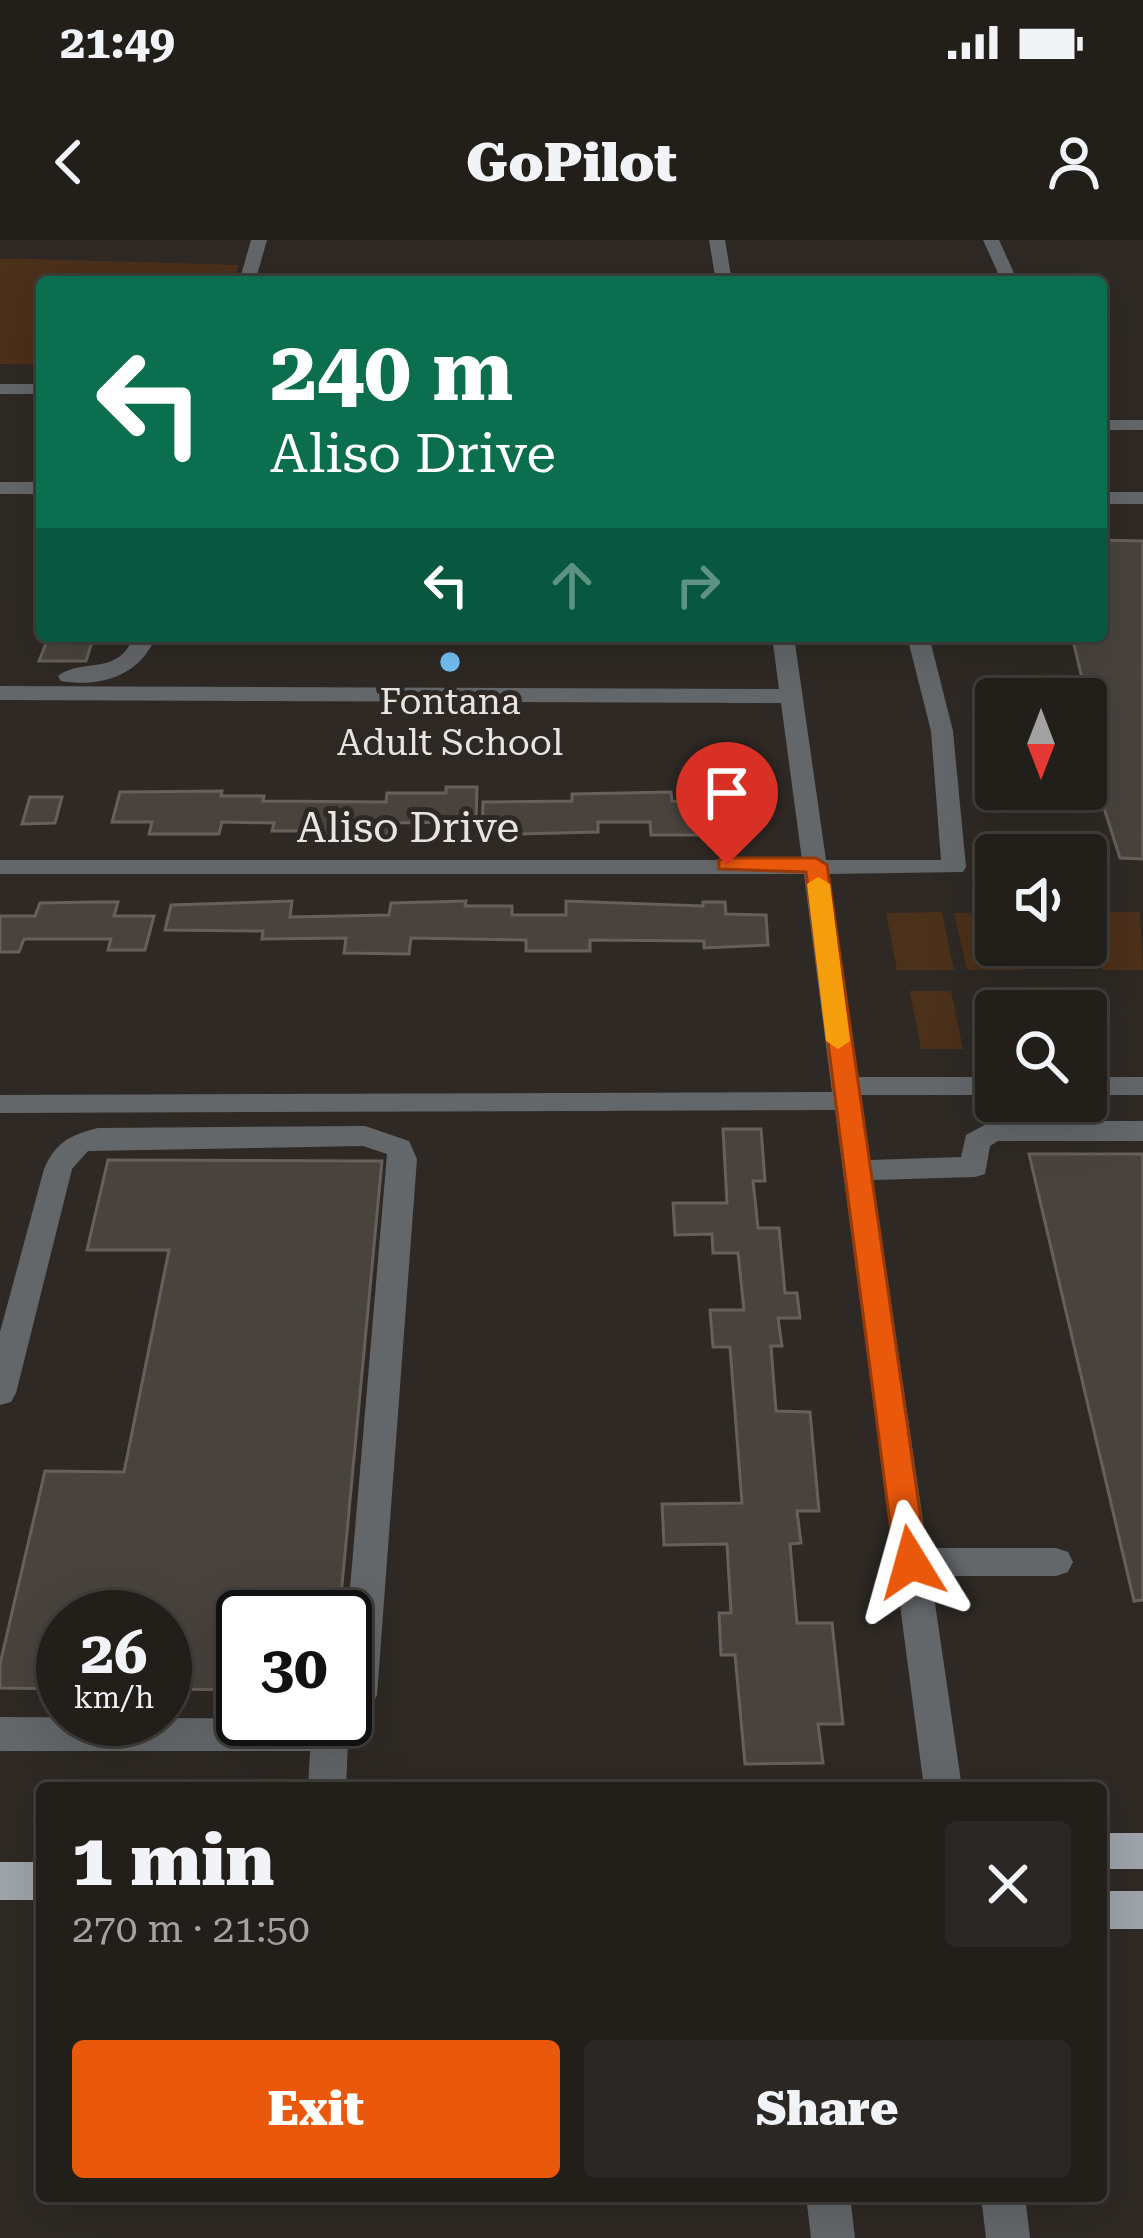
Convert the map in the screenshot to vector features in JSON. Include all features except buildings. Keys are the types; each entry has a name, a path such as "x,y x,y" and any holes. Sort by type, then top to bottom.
{"main road":[{"path":"1107,1851 1143,1851"},
{"path":"0,1881 36,1881"},
{"path":"1107,1910 1143,1910"}],"street":[{"path":"249,276 259,240"},
{"path":"717,240 723,276"},
{"path":"991,240 1007,276"},
{"path":"0,389 36,389"},
{"path":"1107,425 1143,425"},
{"path":"0,488 36,488"},
{"path":"1107,498 1143,498"},
{"path":"0,676 109,672 138,657 143,642"},
{"path":"784,642 942,1782"},
{"name":"Aliso Drive","path":"0,867 954,866 942,731 920,642"},
{"path":"0,693 792,696"},
{"path":"1107,1086 1143,1086"},
{"path":"0,1103 845,1094 975,1087"},
{"path":"856,1170 975,1167 976,1142 992,1131 1143,1131"},
{"path":"0,1393 58,1169 64,1152 76,1143 98,1138 364,1136 399,1148 403,1159 368,1590"},
{"path":"911,1562 1055,1562"},
{"path":"0,1734 216,1734"},
{"path":"327,1782 330,1746"},
{"path":"829,2202 832,2238"},
{"path":"1004,2202 1009,2238"}],"shaded area":[{"path":"0,259 239,265 235,276 36,276 36,364 0,364"},
{"path":"942,912 954,970 897,970 886,913"},
{"path":"975,912 975,966 1023,966 1024,970 967,970 954,913"},
{"path":"1107,912 1140,912 1143,970 1102,970 1101,966 1107,966"},
{"path":"910,991 951,991 963,1049 921,1049"}],"slow traffic":[{"path":"818,884 838,1041"}],"place":[{"name":"Fontana Adult School","path":"450,662"}],"route":[{"path":"727,865 816,865 911,1562"}]}
